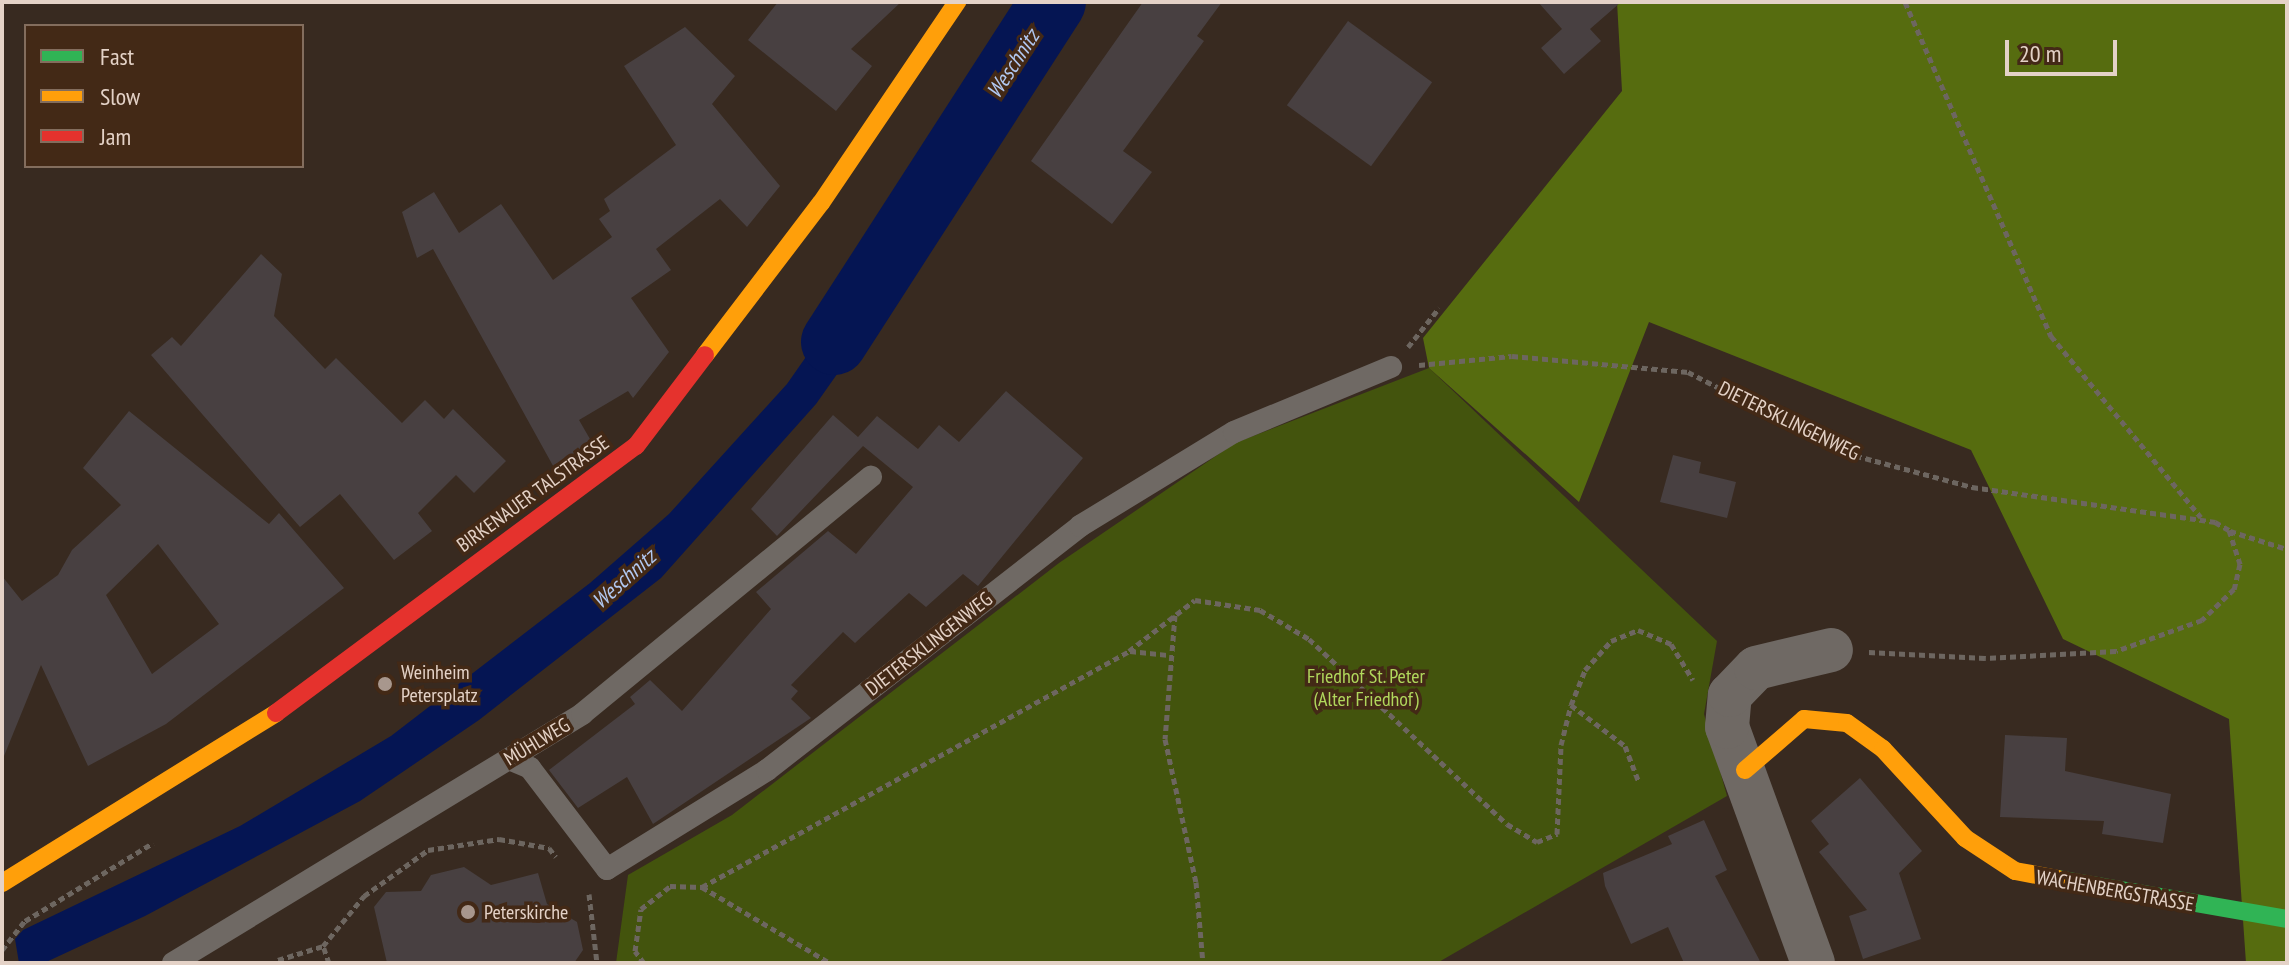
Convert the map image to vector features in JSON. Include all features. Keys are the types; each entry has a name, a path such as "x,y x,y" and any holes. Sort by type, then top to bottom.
{"main road":[{"name":"BIRKENAUER TALSTRASSE","path":"2,883 228,748 636,446 821,203 957,2"},
{"name":"WACHENBERGSTRASSE","path":"1745,770 1804,719 1847,723 1883,749 1965,838 2015,871 2287,919"}],"street":[{"path":"1813,963 1727,727 1730,695 1756,668 1831,650"}],"lane":[{"name":"DIETERSKLINGENWEG","path":"509,759 548,789 607,869 767,770 1080,526 1234,432 1391,367"},
{"name":"MÜHLWEG","path":"173,963 582,714 871,477"}],"path":[{"path":"1905,2 2051,336 2201,517"},
{"path":"1391,367 1439,308"},
{"name":"DIETERSKLINGENWEG","path":"1391,367 1512,356 1688,372 1846,453 1972,487 2201,517 2229,530 2287,549"},
{"path":"1831,650 1985,658 2116,651 2202,620 2234,589 2240,564 2229,530"},
{"path":"702,887 1129,651 1195,600 1220,598 1260,610 1309,639 1507,824 1537,842 1557,834 1561,745 1571,705 1585,670 1611,641 1638,630 1671,644 1687,663"},
{"path":"1176,614 1167,655 1165,739 1196,882 1203,963"},
{"path":"1129,651 1167,655"},
{"path":"1571,705 1625,746 1639,782"},
{"path":"2,950 25,921 169,833"},
{"path":"278,962 323,946 364,896 428,850 499,839 549,848 566,868"},
{"path":"644,963 635,951 641,909 670,886 702,887 830,963"},
{"path":"583,887 592,897 597,963"},
{"path":"323,946 329,963"}],"green space":[{"path":"1617,2 2287,2 2287,963 2246,963 2229,719 2063,639 1971,450 1649,322 1579,502 1429,368 1423,338 1622,91"},
{"name":"Friedhof St. Peter (Alter Friedhof)","path":"1429,368 1717,641 1704,714 1727,796 1437,963 616,963 628,875 732,815 1059,563 1235,443"}],"water":[{"path":"873,261 902,282 816,404 661,578 479,720 360,801 145,916 44,963 19,963 15,939 23,930 240,826 391,736 590,583 669,514 787,384"}],"building":[{"path":"778,2 901,2 851,49 872,66 836,111 748,40"},
{"path":"1143,2 1222,2 1197,36 1204,41 1123,151 1152,172 1112,224 1031,161"},
{"path":"1538,2 1621,2 1590,29 1601,41 1564,74 1541,48 1562,29"},
{"path":"1348,21 1432,82 1371,166 1287,105"},
{"path":"685,27 735,76 712,104 780,186 747,227 720,199 656,249 671,270 631,298 669,352 633,398 628,391 579,420 594,446 557,473 433,249 417,258 402,212 434,192 459,233 501,204 553,280 612,237 599,219 610,211 604,199 676,145 624,66"},
{"path":"261,254 282,274 274,316 325,369 336,358 402,423 425,400 444,419 453,409 506,461 474,493 456,475 418,513 432,531 394,560 340,494 300,527 151,355 172,337 181,346"},
{"path":"1006,391 1083,458 978,586 963,574 926,607 909,593 855,643 843,632 791,685 798,691 791,699 811,718 653,824 627,777 578,808 549,770 635,704 630,697 650,680 682,711 771,609 756,592 828,531 856,554 913,487 863,446 777,536 751,509 833,415 858,437 877,416 918,449 939,425 959,442"},
{"path":"129,411 269,524 279,513 344,588 166,724 88,766 41,665 2,761 2,576 22,601 58,575 72,550 121,505 83,468","holes":["158,544 219,624 152,674 106,595"]},
{"path":"1673,455 1701,462 1699,473 1736,482 1727,518 1660,502"},
{"path":"2005,735 2067,738 2065,771 2171,794 2163,843 2102,834 2104,821 2000,817"},
{"path":"1860,778 1922,851 1899,873 1921,939 1863,959 1849,916 1867,910 1819,852 1829,844 1811,821"},
{"path":"1704,820 1727,870 1715,876 1761,963 1684,963 1668,927 1631,944 1605,886 1603,873 1672,844 1668,836"},
{"name":"Peterskirche","path":"464,867 491,885 538,873 547,904 577,922 583,950 574,963 387,963 374,907 386,892 421,891 431,875"}],"waterway":[{"name":"Weschnitz","path":"834,342 1053,2"}],"traffic: fast":[{"path":"2058,879 2287,919"}],"traffic: slow":[{"path":"705,355 821,203 957,2"},
{"path":"2,883 276,713"},
{"path":"1745,770 1804,719 1847,723 1883,749 1965,838 2015,871 2058,879"}],"traffic: jam":[{"path":"276,713 636,446 705,355"}],"place":[{"name":"Weinheim Petersplatz","path":"385,684"},
{"name":"Peterskirche","path":"468,912"}]}
